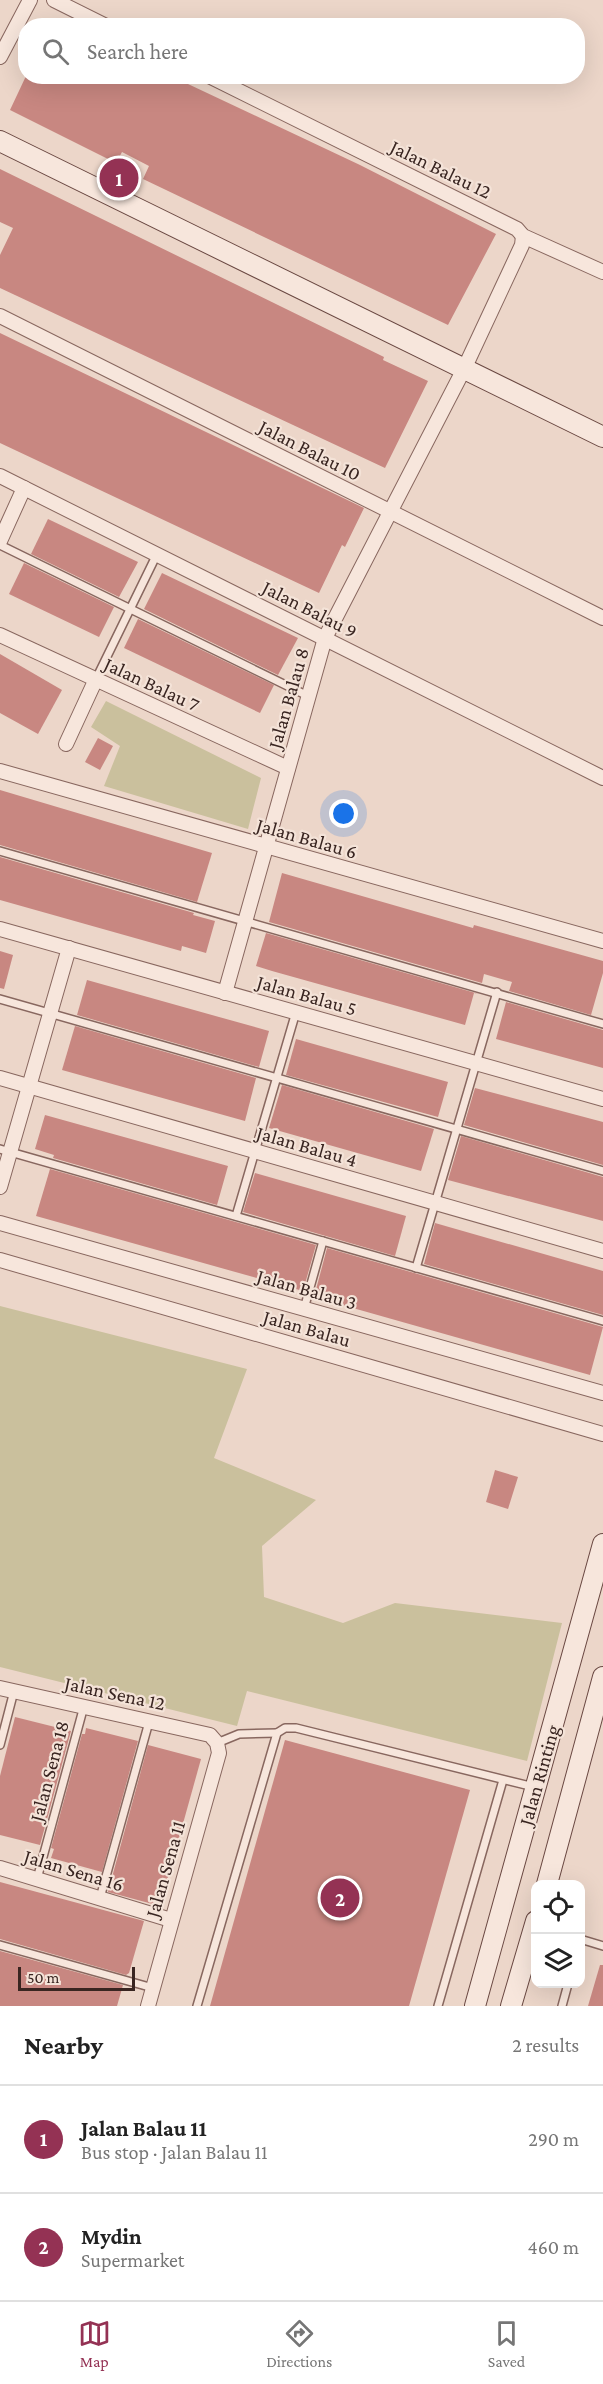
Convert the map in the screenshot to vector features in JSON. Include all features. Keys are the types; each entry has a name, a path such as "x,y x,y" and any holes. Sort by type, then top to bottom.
{"main road":[{"path":"0,141 465,367 603,437"},
{"name":"Jalan Rinting","path":"475,2006 603,1544"},
{"name":"Jalan Rinting","path":"548,1880 603,1677"},
{"path":"511,2006 529,1958 534,1934"}],"street":[{"path":"21,18 30,0"},
{"path":"54,0 90,18"},
{"path":"0,57 18,23"},
{"name":"Jalan Balau 12","path":"225,84 517,229 523,236 603,272"},
{"path":"465,367 522,244 523,236"},
{"name":"Jalan Balau 10","path":"0,316 603,618"},
{"name":"Jalan Balau 8","path":"225,993 325,638 465,367"},
{"name":"Jalan Balau 9","path":"0,476 603,778"},
{"path":"0,543 24,488"},
{"name":"Jalan Balau 7","path":"0,635 288,768"},
{"path":"66,744 96,679"},
{"name":"Jalan Balau 6","path":"0,771 603,942"},
{"name":"Jalan Balau 5","path":"0,929 603,1099"},
{"path":"0,1187 5,1151 29,1087 69,948"},
{"name":"Jalan Balau 4","path":"0,1078 603,1251"},
{"name":"Jalan Balau 3","path":"0,1223 603,1393"},
{"name":"Jalan Balau","path":"0,1260 603,1434"},
{"name":"Jalan Sena 12","path":"0,1688 210,1735 217,1743"},
{"name":"Jalan Sena 11","path":"148,2006 219,1753 217,1743"},
{"name":"Jalan Sena 16","path":"0,1868 171,1920"}],"lane":[{"path":"0,543 308,696"},
{"path":"96,679 157,554"},
{"path":"0,851 603,1024"},
{"path":"416,1268 497,992"},
{"path":"0,999 603,1171"},
{"path":"236,1216 296,1012"},
{"path":"5,1151 603,1321"},
{"path":"304,1309 322,1241"},
{"path":"0,1745 14,1691"},
{"name":"Jalan Sena 18","path":"37,1879 84,1707"},
{"path":"100,1898 149,1721"},
{"path":"217,1743 239,1734 278,1733 285,1728 296,1728 536,1788"},
{"path":"197,2006 278,1733"},
{"path":"438,2006 503,1780"},
{"path":"585,1942 603,1946"},
{"path":"0,1945 153,1988"},
{"path":"562,2006 567,1988"}],"shaded area":[{"path":"106,701 261,778 248,829 104,786 120,746 91,727"},
{"path":"0,1306 247,1369 214,1458 316,1500 262,1546 264,1597 343,1623 395,1603 562,1623 527,1761 247,1691 237,1726 0,1667"}],"building":[{"path":"22,84 188,84 360,165 496,234 448,325 143,179 149,166 122,152 116,163 10,110"},
{"path":"0,169 384,357 383,360 428,381 385,468 0,288 0,255 13,228 0,222"},
{"path":"0,333 364,508 345,547 342,545 319,593 0,443"},
{"path":"48,519 138,562 119,597 31,554"},
{"path":"24,563 114,607 99,637 9,594"},
{"path":"162,573 298,638 278,675 144,609"},
{"path":"138,619 274,685 260,713 124,648"},
{"path":"0,654 62,690 38,734 0,713"},
{"path":"98,738 113,746 100,770 85,762"},
{"path":"0,790 212,853 197,902 0,845"},
{"path":"0,857 215,921 206,953 182,946 181,951 0,900"},
{"path":"282,873 473,928 474,925 603,961 603,973 591,1015 509,991 512,982 484,974 482,983 269,922"},
{"path":"266,933 479,994 474,993 465,1025 272,971 256,966"},
{"path":"0,951 13,955 4,989 0,988"},
{"path":"87,980 269,1031 259,1067 77,1015"},
{"path":"506,1002 603,1030 603,1068 496,1039"},
{"path":"75,1026 256,1078 245,1121 62,1070"},
{"path":"296,1039 448,1082 438,1117 286,1075"},
{"path":"282,1085 434,1129 421,1171 269,1128"},
{"path":"475,1088 603,1122 603,1165 464,1125"},
{"path":"45,1115 228,1166 217,1205 53,1158 54,1155 35,1149"},
{"path":"461,1136 603,1177 603,1221 448,1180"},
{"path":"50,1169 316,1245 303,1291 36,1216"},
{"path":"255,1173 406,1216 395,1256 243,1212"},
{"path":"435,1223 603,1271 603,1315 424,1264"},
{"path":"327,1248 603,1327 590,1375 314,1297"},
{"path":"495,1470 518,1477 508,1509 486,1502"},
{"path":"15,1717 71,1731 40,1845 0,1835 0,1776"},
{"path":"86,1728 138,1741 102,1872 51,1858 54,1849 51,1848 82,1734 85,1734"},
{"path":"285,1740 470,1790 409,2006 210,2006"},
{"path":"148,1745 201,1759 160,1906 108,1892"},
{"path":"0,1882 144,1921 129,1973 126,1975 0,1939"},
{"path":"0,1951 123,1985 117,2006 0,2006"},
{"path":"600,1965 603,1965 603,2006 588,2006"}],"place":[{"name":"Jalan Balau 11","path":"119,178"},
{"name":"Mydin","path":"340,1898"}]}
